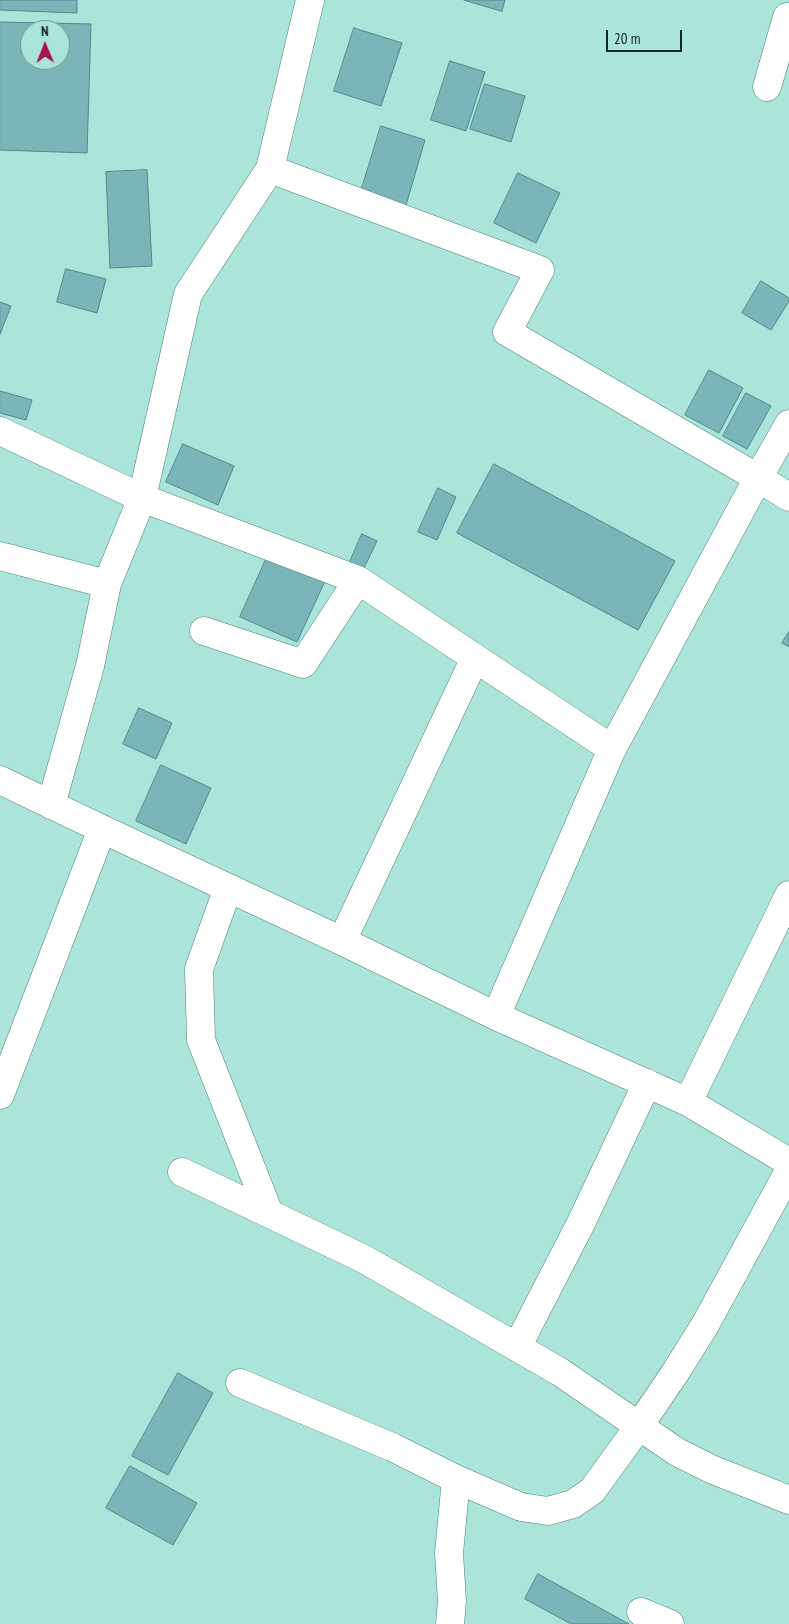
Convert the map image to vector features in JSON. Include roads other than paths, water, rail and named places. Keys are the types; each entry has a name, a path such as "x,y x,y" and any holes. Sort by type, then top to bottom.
{"street":[{"path":"51,805 90,666 106,584 142,498 188,294 270,169 310,0"},
{"path":"767,87 787,17 789,17"},
{"path":"270,169 540,270 507,332 789,497"},
{"path":"496,1016 612,749 789,424"},
{"path":"0,431 142,498 358,580 612,749"},
{"path":"0,556 106,584"},
{"path":"204,631 304,664 358,580"},
{"path":"342,941 475,658"},
{"path":"0,780 342,941 496,1016 688,1102 789,1162"},
{"path":"0,1095 102,829"},
{"path":"228,888 200,969 201,1040 269,1213"},
{"path":"688,1102 789,895"},
{"path":"517,1347 581,1223 647,1084"},
{"path":"240,1383 392,1447 456,1479 521,1507 548,1511 573,1504 592,1490 639,1426 705,1325 789,1171"},
{"path":"182,1172 364,1259 560,1372 677,1452 711,1469 789,1500"},
{"path":"450,1624 452,1601 448,1553 456,1479"},
{"path":"642,1612 670,1624"}]}
